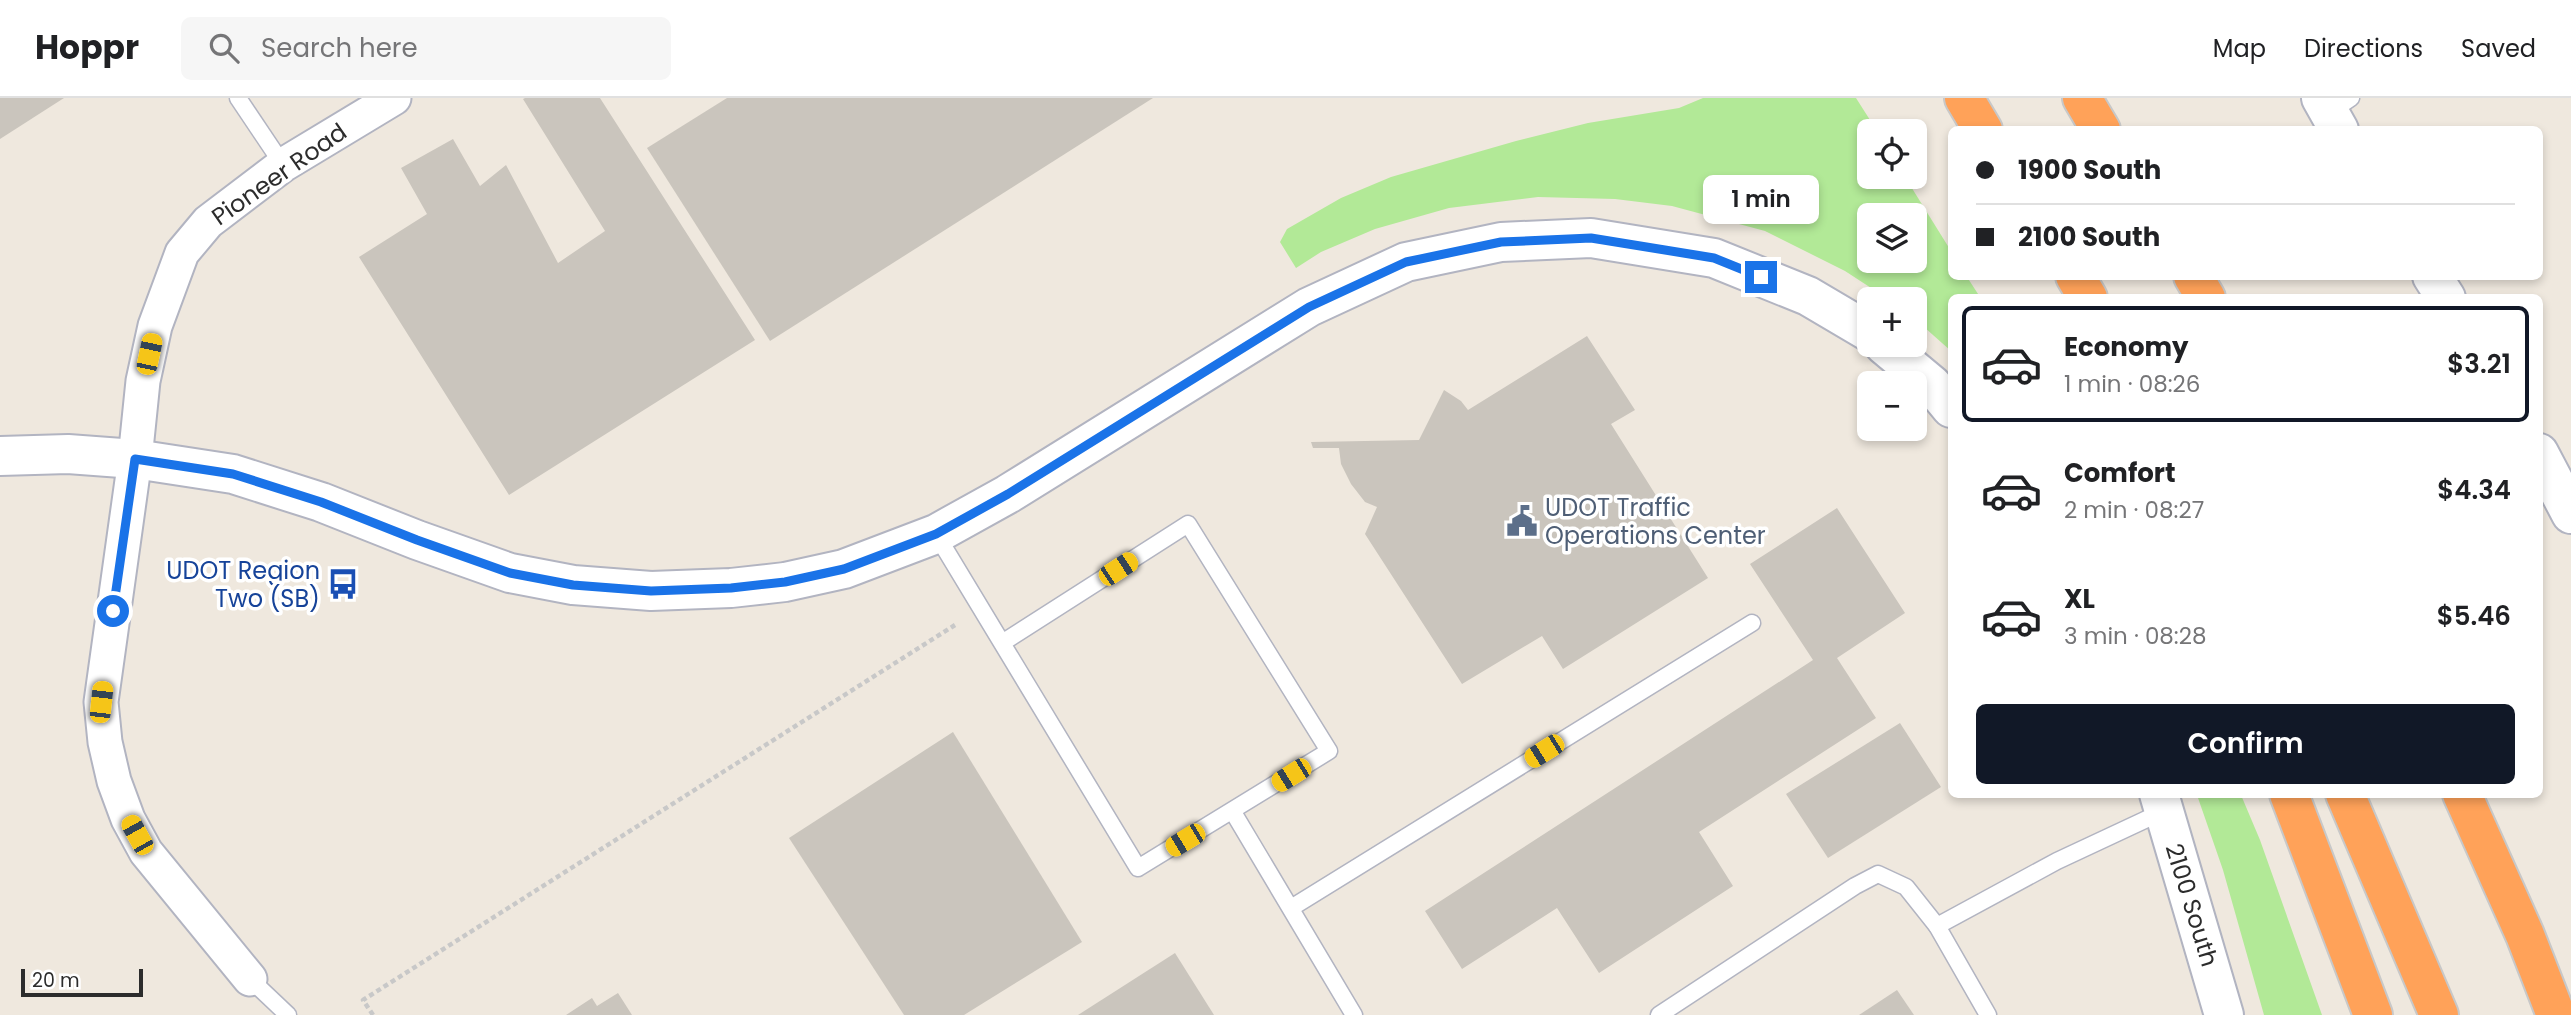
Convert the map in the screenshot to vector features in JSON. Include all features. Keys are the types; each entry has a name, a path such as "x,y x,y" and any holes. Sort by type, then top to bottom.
{"highway":[{"path":"1958,98 1974,126"},
{"path":"1964,98 1981,126"},
{"path":"2081,98 2098,126"},
{"path":"2291,798 2373,1015"},
{"path":"2347,798 2439,1015"},
{"path":"2464,798 2564,1015"},
{"path":"2525,935 2556,1015"}],"main road":[{"path":"0,456 68,454 135,459 233,474 321,502 510,573 573,585 651,591 731,588 785,582 844,569 936,534 1008,494 1309,307 1406,262 1501,242 1591,238 1714,258 1808,296 1857,325"},
{"path":"1898,357 1931,384 1948,404"},
{"path":"2543,461 2571,514"},
{"name":"2100 South","path":"2161,803 2224,1015"}],"street":[{"name":"Pioneer Road","path":"250,979 146,852 128,819 114,781 105,742 101,702 135,459 143,381 155,327 182,253 208,222 283,165 394,98"}],"lane":[{"path":"238,98 283,165"},
{"path":"936,534 1138,868 1329,751 1188,524 1002,643"},
{"path":"1291,908 1752,623"},
{"path":"1937,926 2161,803"},
{"path":"1233,812 1354,1015"},
{"path":"1659,1015 1854,886 1878,874 1906,887 1937,926 1988,1015"},
{"path":"250,979 288,1015"}],"path":[{"path":"373,1015 363,1000 955,625"}],"green space":[{"path":"1703,98 1856,98 1869,119 1857,119 1857,189 1912,189 1921,203 1857,203 1857,273 1927,273 1927,212 1948,246 1948,280 1969,280 1978,294 1948,294 1948,348 1927,330 1927,287 1870,287 1845,271 1765,231 1672,206 1615,199 1538,197 1449,208 1375,229 1321,252 1296,268 1280,242 1287,229 1341,198 1391,177 1588,123 1679,108"},
{"path":"2198,798 2242,798 2260,840 2322,1015 2264,1015 2223,870"}],"building":[{"path":"0,98 64,98 0,139"},
{"path":"600,98 755,340 509,495 359,257 427,214 401,168 453,139 480,186 506,165 558,263 605,231 523,99"},
{"path":"727,98 1153,98 770,341 647,148"},
{"name":"UDOT Traffic Operations Center","path":"1587,336 1635,410 1611,424 1708,578 1563,669 1542,636 1462,684 1365,534 1377,507 1365,502 1351,484 1341,464 1339,448 1313,448 1311,442 1419,440 1444,390 1461,401 1468,410"},
{"path":"1837,508 1905,613 1837,658 1876,718 1699,832 1733,886 1599,973 1557,908 1462,969 1425,911 1813,660 1750,564"},
{"path":"1900,723 1941,787 1828,858 1786,794"},
{"path":"953,732 1082,942 964,1015 904,1015 789,838"},
{"path":"1175,953 1214,1015 1078,1015"},
{"path":"1897,990 1914,1015 1859,1015"},
{"path":"618,993 632,1015 566,1015 592,998 597,1006"}],"place":[{"name":"UDOT Traffic Operations Center","path":"1522,521"},
{"name":"UDOT Region Two (SB)","path":"343,584"}],"route":[{"path":"113,611 135,459 233,474 321,502 510,573 573,585 651,591 731,588 785,582 844,569 936,534 1008,494 1309,307 1406,262 1501,242 1591,238 1714,258 1761,277"}]}
